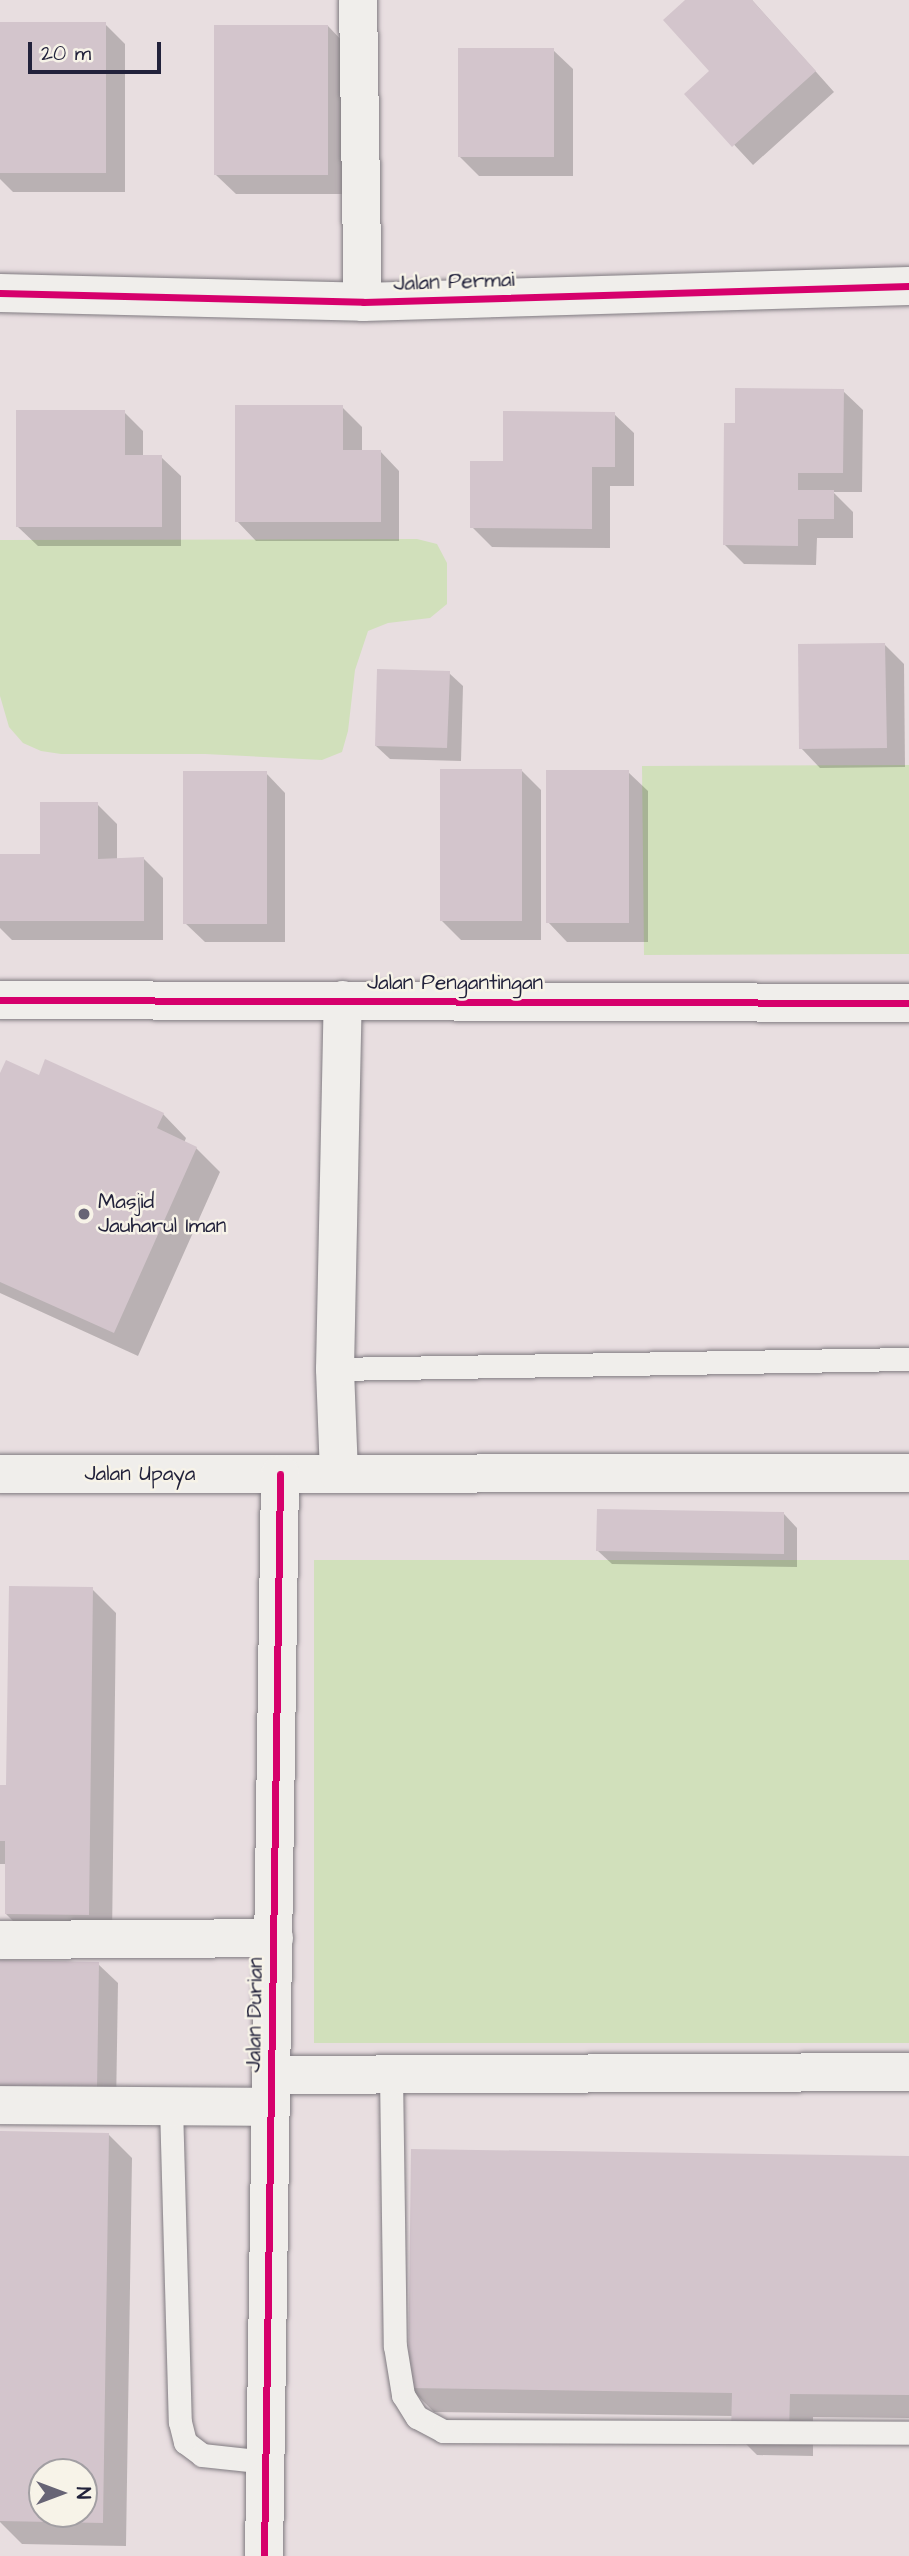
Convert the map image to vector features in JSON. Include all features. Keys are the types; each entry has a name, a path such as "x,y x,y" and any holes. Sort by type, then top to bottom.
{"street":[{"path":"358,0 363,302"},
{"name":"Jalan Permai","path":"0,293 363,302 909,286"},
{"name":"Jalan Pengantingan","path":"0,1000 909,1003"},
{"path":"339,1474 335,1369 343,1000"},
{"name":"Jalan Upaya","path":"0,1474 909,1473"},
{"name":"Jalan Durian","path":"264,2556 281,1474"},
{"path":"0,1940 274,1938"},
{"path":"0,2105 171,2106 391,2074 909,2072"}],"lane":[{"path":"335,1369 909,1359"},
{"path":"391,2074 395,2346 403,2395 417,2417 443,2431 909,2432"},
{"path":"171,2106 180,2423 185,2442 202,2455 266,2462"}],"green space":[{"path":"417,539 437,544 447,563 447,604 430,618 388,623 368,631 355,670 348,731 342,752 322,760 205,754 61,754 41,751 23,743 9,727 0,696 0,540"},
{"path":"909,765 909,954 644,955 642,766"},
{"path":"314,1560 909,1560 909,2043 314,2043"}],"building":[{"path":"685,0 752,0 816,71 732,147 684,94 709,71 663,20"},
{"path":"0,22 106,22 106,173 0,173"},
{"path":"214,25 328,25 328,175 214,175"},
{"path":"458,48 554,48 554,157 458,157"},
{"path":"735,388 844,389 843,473 798,473 798,490 834,490 834,519 798,519 798,546 723,545 724,423 735,423"},
{"path":"235,405 343,405 343,450 381,450 381,522 235,522"},
{"path":"16,410 125,410 125,455 162,455 162,527 16,527"},
{"path":"503,411 615,412 615,467 592,467 592,529 470,528 470,461 503,461"},
{"path":"885,643 887,748 799,749 798,644"},
{"path":"377,669 450,671 447,748 375,746"},
{"path":"440,769 522,769 522,921 440,921"},
{"path":"546,770 629,770 629,923 546,923"},
{"path":"183,771 267,771 267,924 183,924"},
{"path":"40,802 98,802 98,859 144,857 144,921 0,921 0,854 40,854"},
{"name":"Masjid Jauharul Iman","path":"45,1059 164,1113 157,1128 197,1147 114,1333 0,1282 0,1073 6,1060 39,1075"},
{"path":"597,1509 784,1512 784,1554 596,1551"},
{"path":"9,1586 93,1587 89,1915 5,1914 5,1841 0,1841 0,1785 6,1785"},
{"path":"0,1960 99,1962 97,2089 0,2088"},
{"path":"0,2131 109,2133 103,2523 98,2523 98,2458 28,2458 28,2522 0,2521"},
{"path":"411,2149 909,2156 909,2395 790,2394 789,2433 731,2432 732,2393 408,2388"}],"cycle path":[{"path":"0,293 363,302 909,286"},
{"path":"0,1000 909,1003"},
{"path":"264,2556 280,1474"}],"place":[{"name":"Masjid Jauharul Iman","path":"84,1214"}]}
